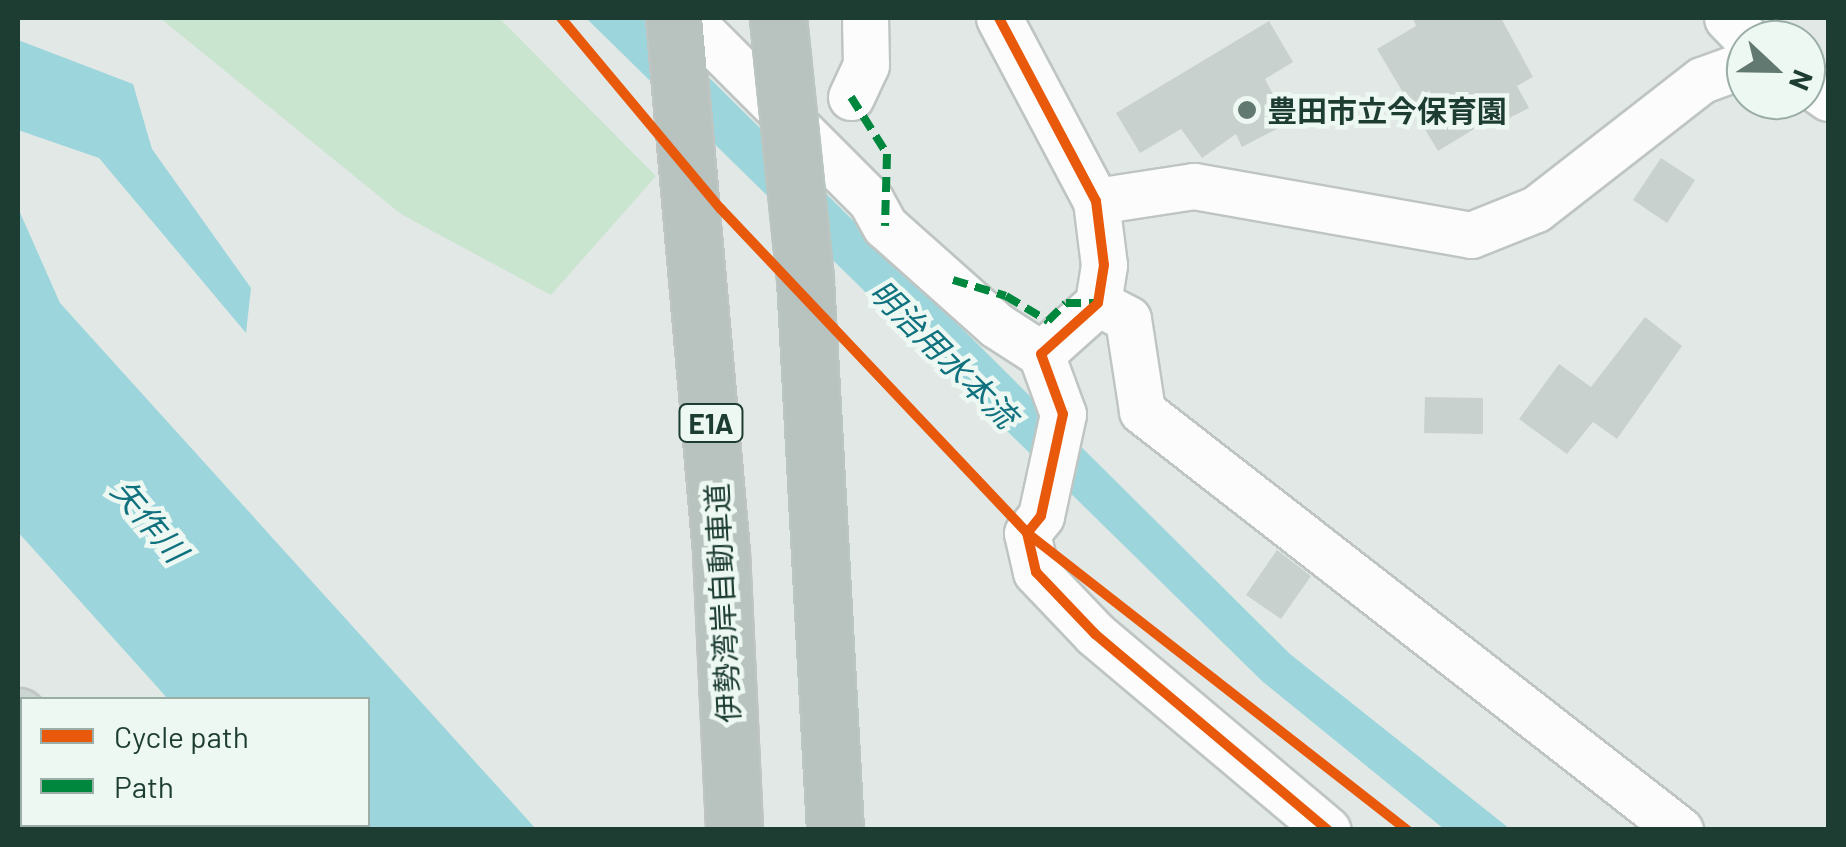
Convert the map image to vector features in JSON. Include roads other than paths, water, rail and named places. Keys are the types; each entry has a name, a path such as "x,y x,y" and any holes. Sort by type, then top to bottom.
{"highway":[{"name":"伊勢湾岸自動車道","path":"674,18 720,533 734,830"},
{"path":"778,18 808,318 835,830"}],"street":[{"path":"688,18 872,201 885,226 996,325 1042,354 1062,414 1041,516 1027,533 1036,572 1095,634 1328,830"},
{"path":"850,97 866,65 865,18"},
{"path":"1017,24 1096,201 1104,265 1098,303 1042,354"},
{"path":"1096,201 1194,186 1263,193 1472,235 1536,209 1702,80 1726,71"},
{"path":"1098,303 1128,319 1142,411 1680,830"}],"water":[{"name":"明治用水本流","path":"586,18 649,18 1290,654 1510,829 1444,829 1262,681"},
{"path":"18,40 133,84 152,149 251,288 246,333 99,158 18,130"},
{"name":"矢作川","path":"18,208 60,303 536,829 281,829 370,827 370,697 166,697 18,532"}],"place":[{"name":"豊田市立今保育園","path":"1247,110"}]}
